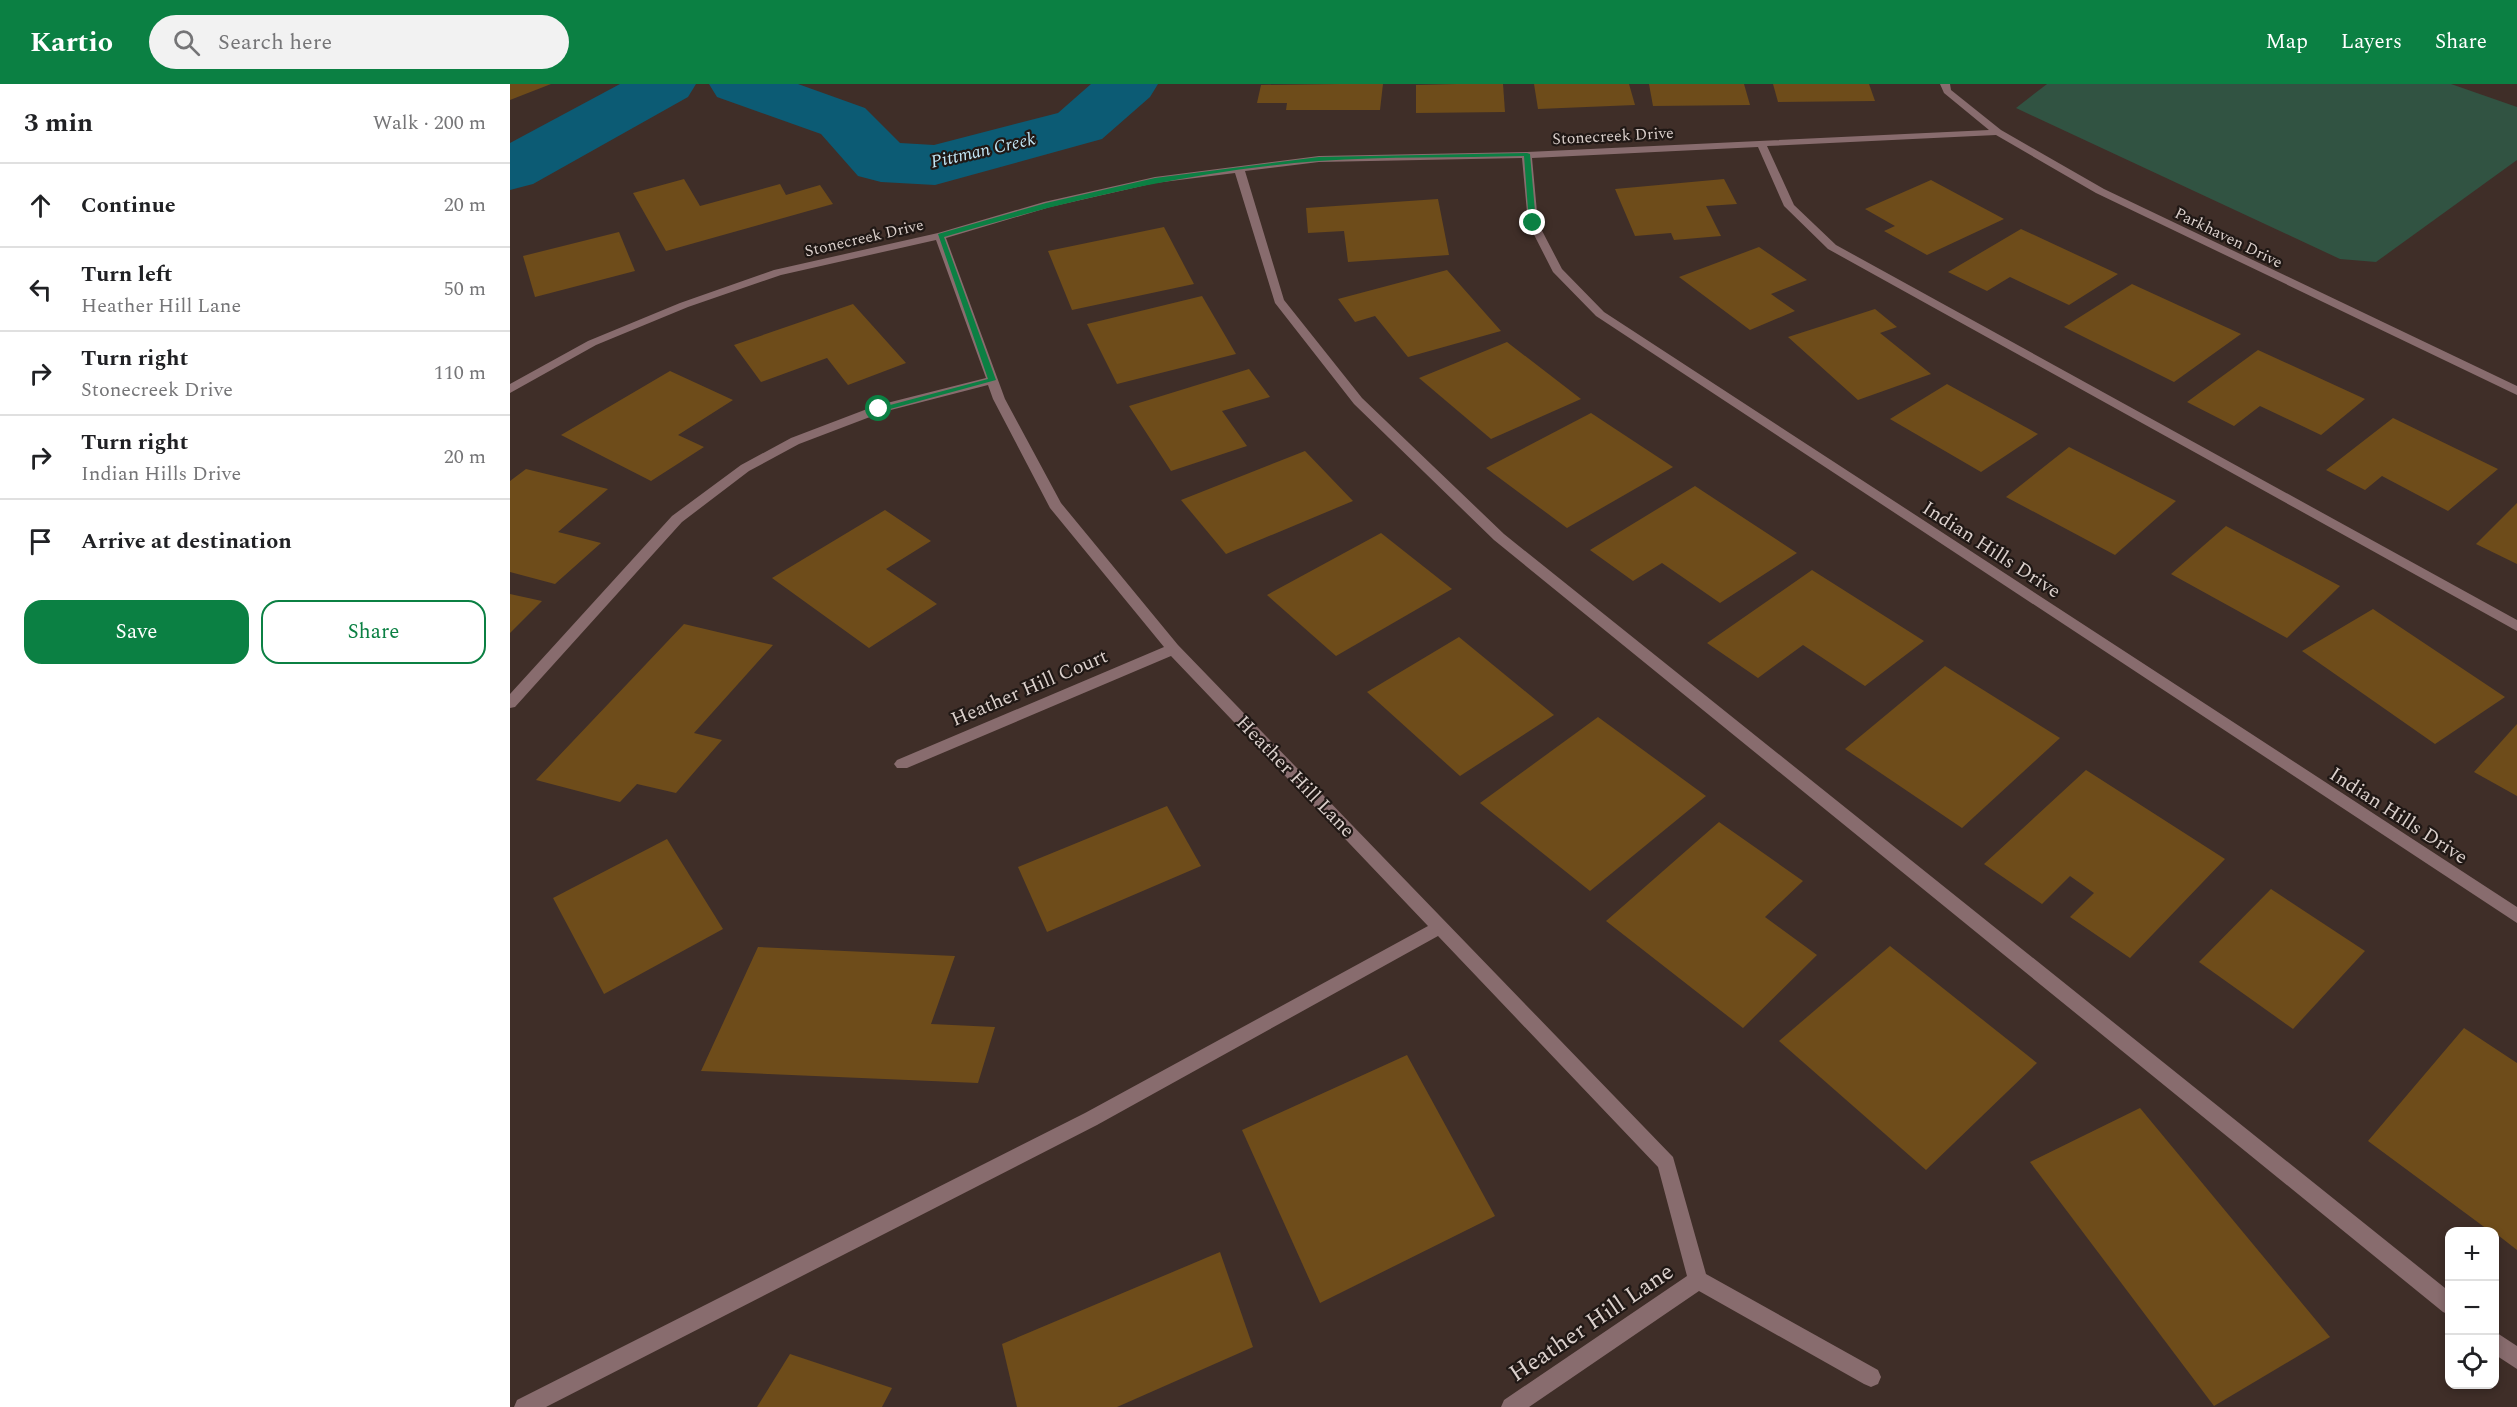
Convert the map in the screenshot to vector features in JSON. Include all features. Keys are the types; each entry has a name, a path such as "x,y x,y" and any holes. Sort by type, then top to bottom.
{"street":[{"name":"Parkhaven Drive","path":"1945,84 1947,90 1998,132 2100,191 2517,391"},
{"name":"Stonecreek Drive","path":"510,389 592,343 684,305 778,272 940,236 1048,204 1155,180 1319,159 1527,154 1998,132"},
{"path":"1761,143 1789,206 1832,247 2517,626"},
{"name":"Indian Hills Drive","path":"1527,154 1533,223 1557,270 1600,314 1715,392 2517,916"},
{"path":"1239,169 1279,301 1358,401 1499,537 2445,1301"},
{"name":"Heather Hill Lane","path":"940,236 999,399 1055,505 1173,649 1666,1163 1698,1280 1871,1377"},
{"path":"510,703 677,519 746,468 795,441 879,409 992,380"},
{"name":"Heather Hill Court","path":"902,764 1173,649"},
{"path":"524,1407 1091,1119 1440,927"},
{"name":"Heather Hill Lane","path":"1511,1407 1698,1280"},
{"path":"2499,1345 2517,1359"}],"green space":[{"path":"2047,84 2451,84 2517,107 2517,160 2376,262 2340,259 2016,108"}],"building":[{"path":"510,84 551,84 510,100"},
{"path":"1383,84 1380,110 1286,110 1287,103 1257,103 1261,85"},
{"path":"1503,84 1505,112 1416,113 1416,85"},
{"path":"1534,84 1629,84 1635,105 1538,109"},
{"path":"1649,84 1744,84 1750,105 1653,106"},
{"path":"1773,84 1869,84 1875,101 1778,102"},
{"path":"684,179 700,206 780,184 786,195 820,185 833,204 666,251 633,193"},
{"path":"1724,179 1737,204 1706,206 1721,236 1674,240 1671,233 1635,236 1615,189"},
{"path":"1931,180 2004,219 1927,255 1884,231 1895,226 1865,209"},
{"path":"1438,199 1449,255 1348,262 1344,231 1308,233 1306,208"},
{"path":"1164,227 1194,284 1072,310 1048,251"},
{"path":"2021,229 2118,274 2069,305 2010,277 1987,291 1948,272"},
{"path":"619,232 635,271 535,297 523,256"},
{"path":"1759,247 1807,280 1771,294 1795,311 1750,330 1679,277"},
{"path":"1447,270 1501,331 1408,357 1375,316 1355,322 1338,299"},
{"path":"2132,284 2241,334 2174,382 2064,327"},
{"path":"1202,296 1236,354 1117,384 1087,324"},
{"path":"853,304 906,363 848,385 827,358 761,382 734,345"},
{"path":"1875,309 1897,327 1880,333 1931,374 1858,400 1788,337"},
{"path":"1507,342 1581,399 1491,439 1419,378"},
{"path":"2258,350 2365,399 2321,435 2260,406 2234,426 2187,402"},
{"path":"1249,369 1270,397 1222,411 1247,446 1171,471 1129,406"},
{"path":"670,371 733,400 678,435 704,447 651,481 561,435"},
{"path":"1947,384 2038,434 1981,472 1890,419"},
{"path":"1591,413 1673,467 1567,528 1486,468"},
{"path":"2393,418 2498,469 2448,511 2382,476 2365,490 2326,470"},
{"path":"2069,447 2176,501 2115,555 2006,497"},
{"path":"1305,451 1353,501 1226,554 1181,500"},
{"path":"526,469 608,489 558,532 601,543 555,584 510,572 510,481"},
{"path":"1695,486 1797,553 1720,603 1662,563 1633,581 1590,550"},
{"path":"2517,503 2517,564 2476,544"},
{"path":"885,510 931,541 886,569 937,604 869,648 772,578"},
{"path":"2226,526 2340,586 2287,638 2171,574"},
{"path":"1381,533 1452,589 1336,656 1267,595"},
{"path":"1812,570 1924,641 1865,686 1803,645 1758,678 1707,643"},
{"path":"510,594 542,601 510,633"},
{"path":"2373,609 2505,697 2435,744 2302,651"},
{"path":"684,624 773,645 694,733 722,740 676,793 637,784 620,802 536,780"},
{"path":"1459,637 1554,715 1460,776 1367,692"},
{"path":"1945,666 2060,738 1962,828 1845,749"},
{"path":"1598,717 1706,796 1590,891 1480,803"},
{"path":"2517,724 2517,796 2474,772"},
{"path":"2086,770 2225,859 2130,958 2070,917 2094,893 2070,876 2042,904 1984,864"},
{"path":"1167,806 1201,866 1047,932 1018,867"},
{"path":"1719,822 1803,881 1765,917 1817,955 1743,1028 1606,921"},
{"path":"667,839 723,929 604,994 553,898"},
{"path":"2271,889 2365,951 2293,1029 2199,962"},
{"path":"1890,946 2037,1063 1926,1170 1779,1041"},
{"path":"758,947 955,956 931,1024 995,1027 978,1083 701,1071"},
{"path":"2464,1028 2517,1063 2517,1250 2499,1236 2499,1227 2484,1227 2368,1141"},
{"path":"1407,1055 1495,1216 1320,1303 1242,1130"},
{"path":"2140,1108 2330,1337 2214,1406 2030,1162"},
{"path":"1220,1252 1253,1347 1117,1407 1017,1407 1002,1344"},
{"path":"790,1354 892,1388 882,1407 757,1407"}],"waterway":[{"name":"Pittman Creek","path":"510,170 666,84"},
{"name":"Pittman Creek","path":"739,84 843,121 881,162 935,165 1080,126 1128,84"}],"route":[{"path":"879,409 992,380 940,236 1048,204 1155,180 1319,159 1527,154 1533,223"}]}
